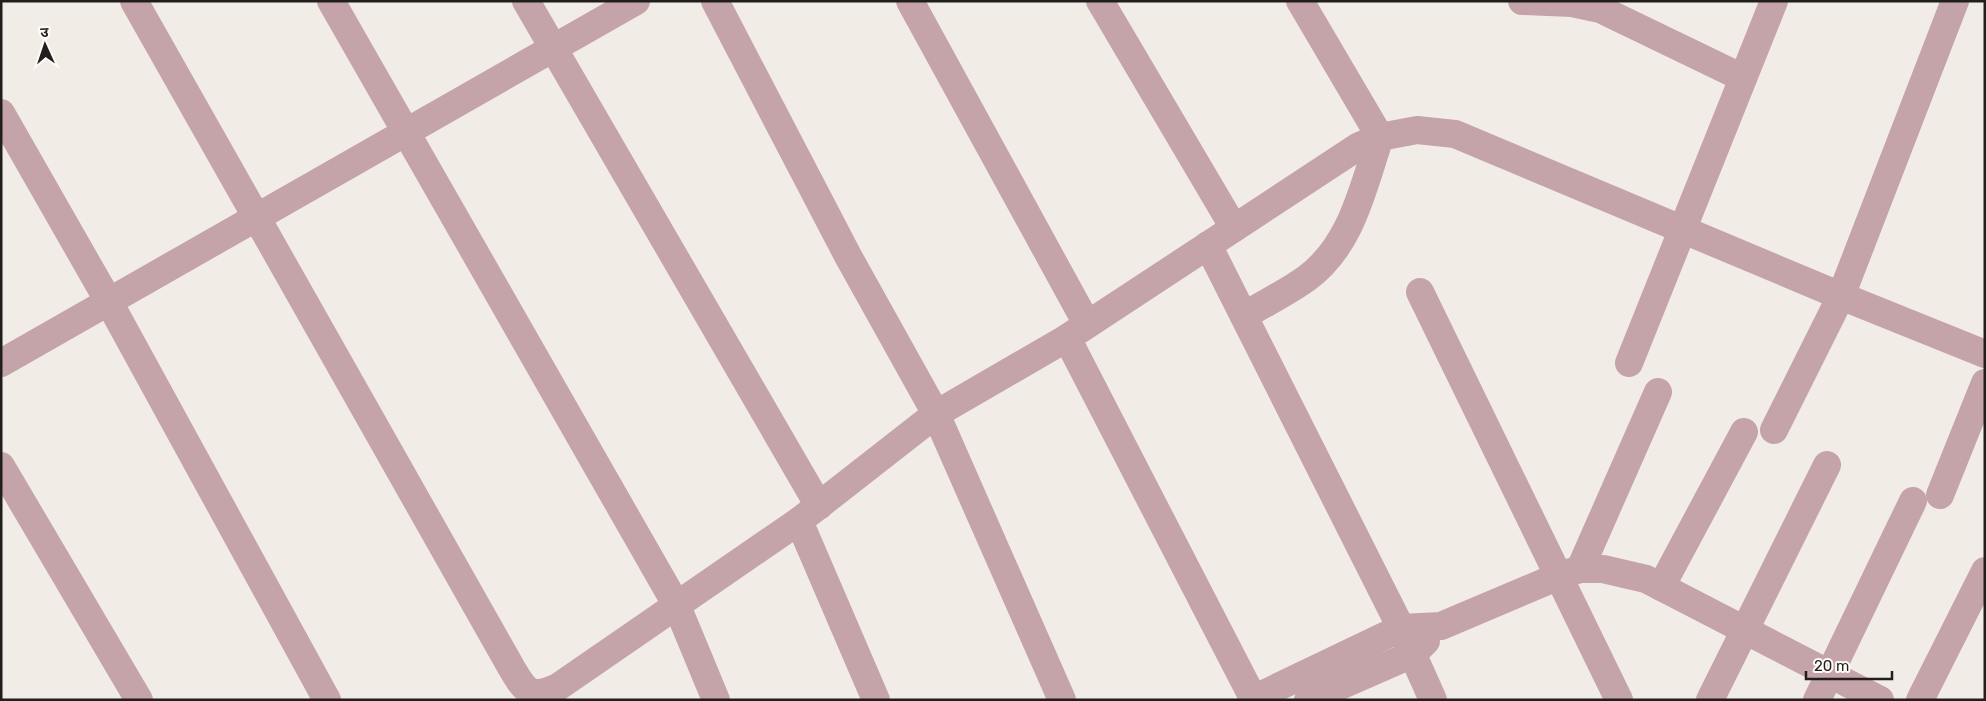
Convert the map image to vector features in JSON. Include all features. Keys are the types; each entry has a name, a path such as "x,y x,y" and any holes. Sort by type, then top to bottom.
{"street":[{"path":"134,1 523,687 534,693 561,693 676,606 809,514 936,414 1077,331 1359,146 1380,137 1417,130 1455,134 1682,230 1985,354"},
{"path":"331,1 676,606 716,700"},
{"path":"526,1 809,514 876,700"},
{"path":"1,363 636,1"},
{"path":"715,1 848,256 936,414 1062,700"},
{"path":"910,1 1077,331 1253,699 1401,628 1441,626 1570,572 1603,569 1646,579 1880,700"},
{"path":"1100,1 1234,228"},
{"path":"1244,316 1308,278 1331,254 1352,222 1380,137 1300,1"},
{"path":"1522,1 1572,3 1600,9 1743,78"},
{"path":"1629,363 1774,1"},
{"path":"1774,430 1841,296 1955,1"},
{"path":"1,113 109,302 327,700"},
{"path":"1208,245 1401,628 1433,700"},
{"path":"1420,292 1570,572 1619,700"},
{"path":"1940,494 1985,383"},
{"path":"1570,572 1658,392"},
{"path":"1661,587 1744,432"},
{"path":"1710,700 1827,465"},
{"path":"1,466 139,700"},
{"path":"1817,700 1913,501"},
{"path":"1920,700 1985,571"},
{"path":"1308,700 1413,654 1441,626"}]}
